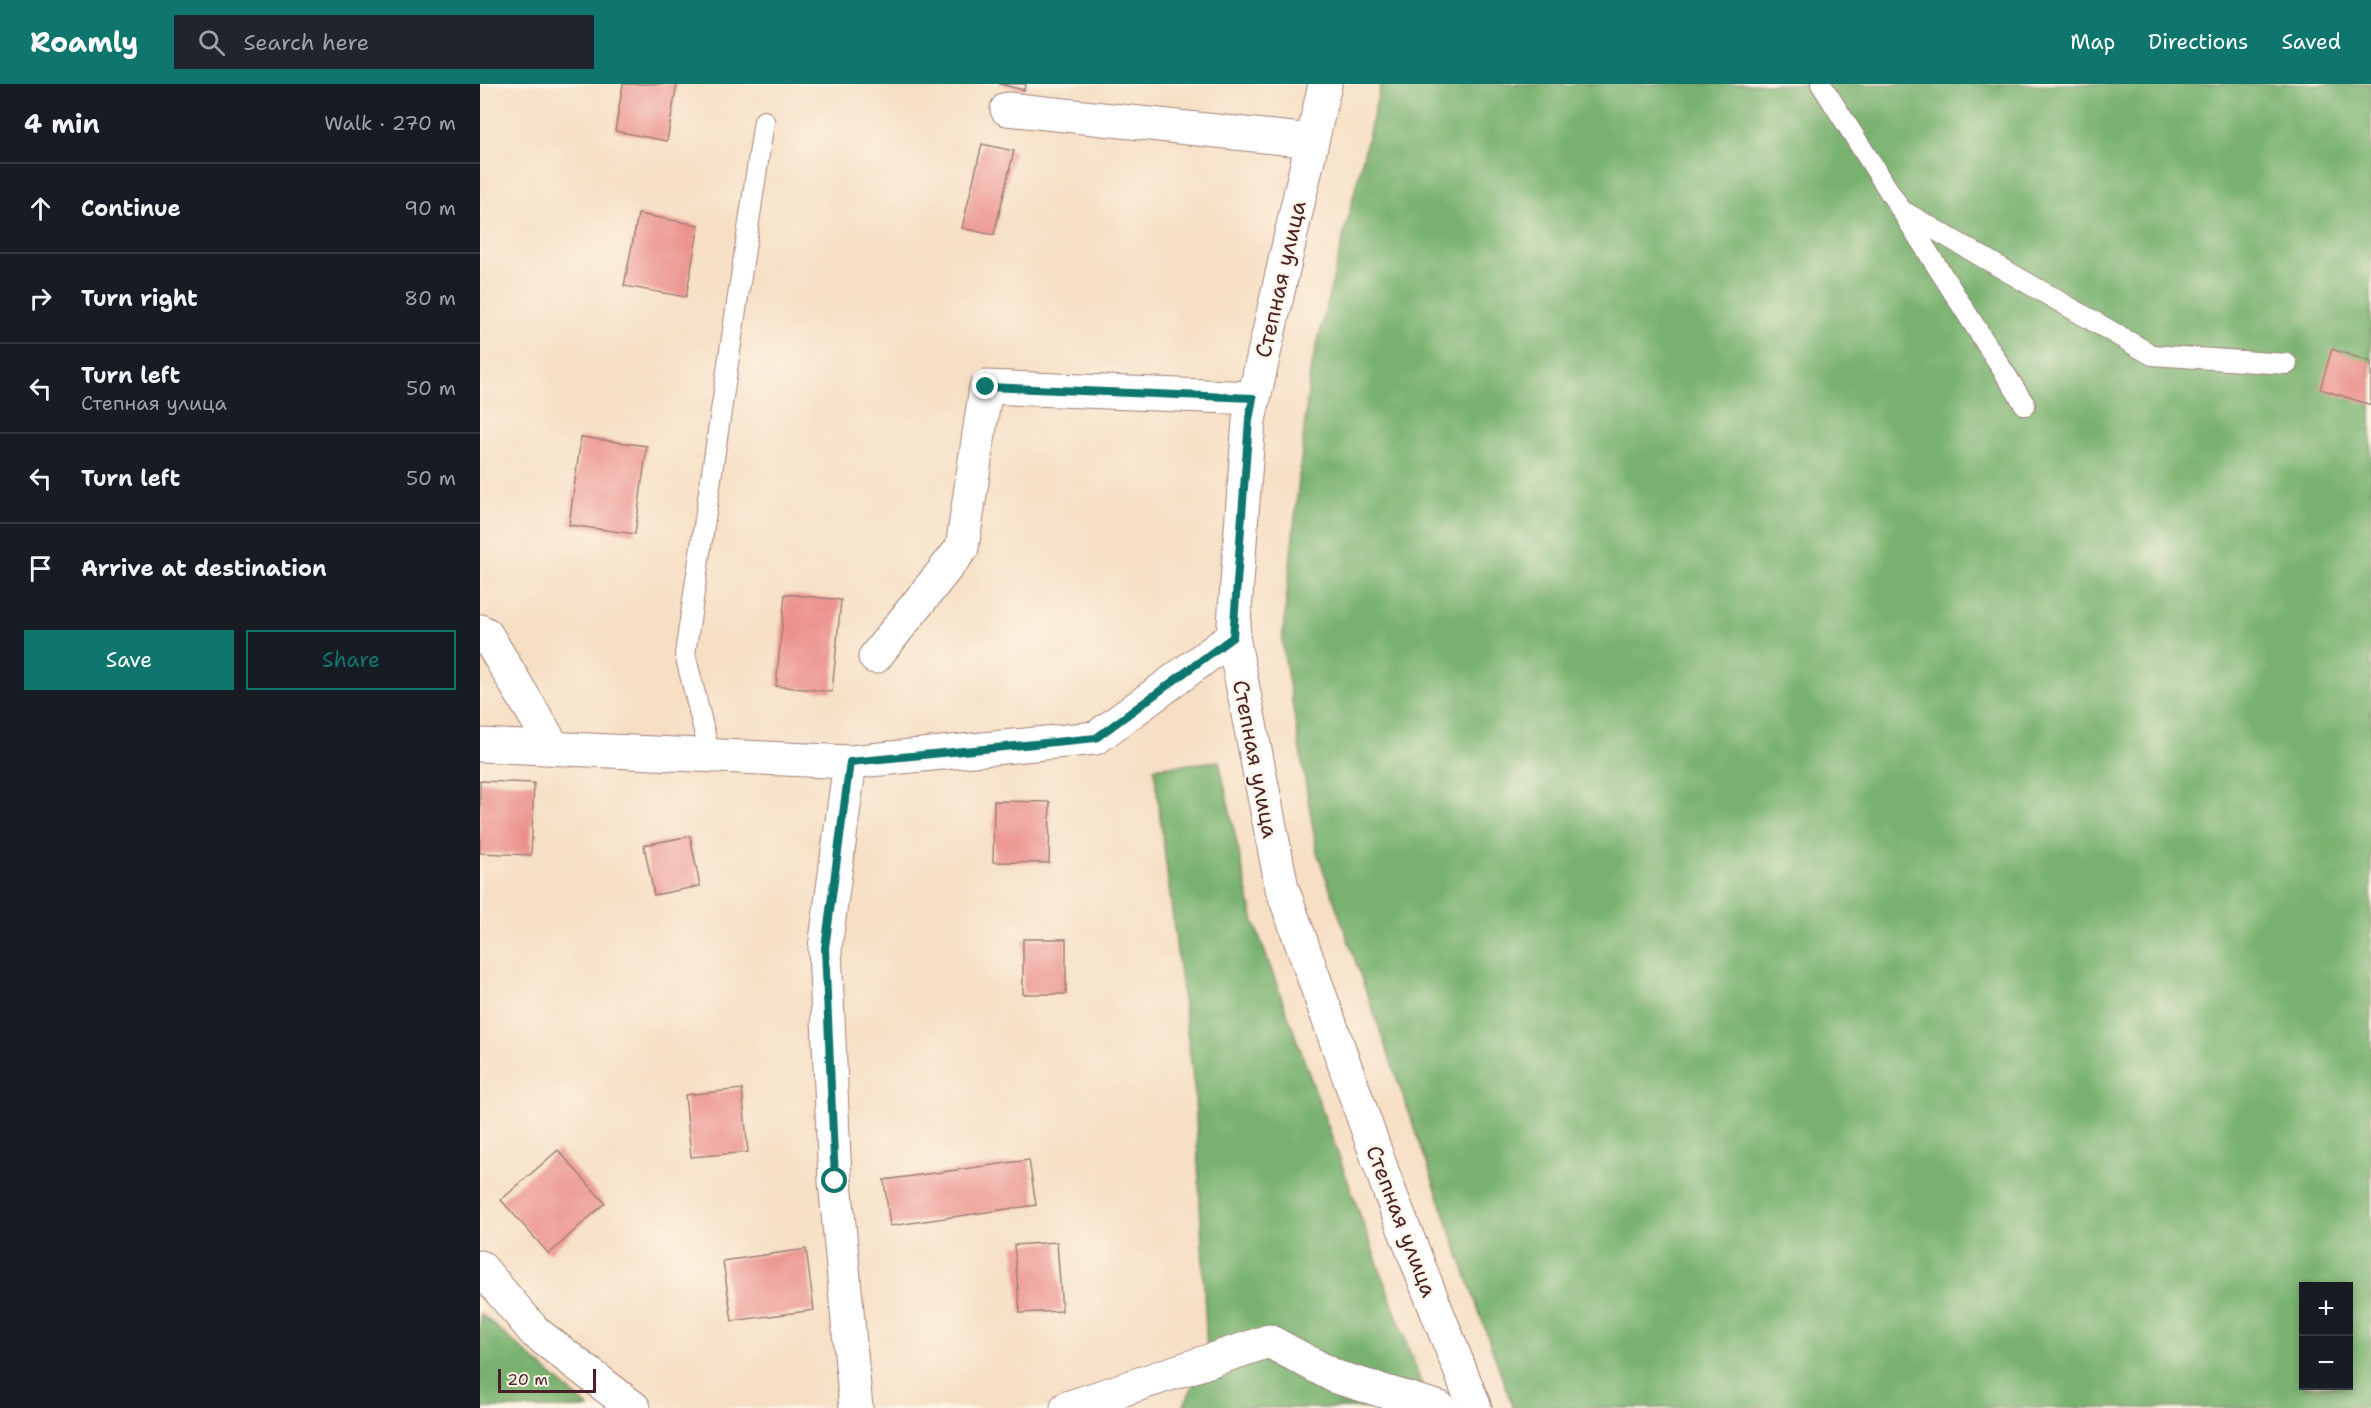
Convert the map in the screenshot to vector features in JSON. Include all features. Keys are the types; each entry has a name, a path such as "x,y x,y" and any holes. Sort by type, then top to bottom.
{"street":[{"name":"Степная улица","path":"1325,84 1249,420 1233,637 1282,888 1390,1193 1475,1408"},
{"path":"1007,109 1312,141"},
{"path":"875,657 962,548 986,387 1253,398"},
{"path":"480,631 486,634 554,748"},
{"path":"480,745 850,762 1096,738 1233,637"},
{"path":"850,762 825,948 835,1181 856,1408"},
{"path":"480,1267 535,1332 634,1408"},
{"path":"1075,1407 1269,1341 1336,1377 1440,1408"}],"lane":[{"path":"1821,84 2025,405"},
{"path":"710,755 685,654 764,121"},
{"path":"1901,210 2152,356 2287,364"}],"green space":[{"path":"1381,84 2371,84 2371,1408 1513,1408 1317,852 1282,642 1310,373"},
{"path":"1219,761 1254,922 1430,1408 1183,1408 1207,1353 1195,1095 1154,768"},
{"path":"480,1313 589,1408 480,1408"}],"building":[{"path":"623,84 677,84 667,141 615,131"},
{"path":"999,84 1026,84 1024,90"},
{"path":"982,144 1014,151 994,235 962,228"},
{"path":"638,214 699,225 686,297 624,286"},
{"path":"2332,349 2371,362 2371,405 2320,389"},
{"path":"581,437 647,446 635,534 569,525"},
{"path":"785,594 841,600 832,692 776,686"},
{"path":"480,781 534,783 531,855 480,853"},
{"path":"994,801 1050,802 1049,863 993,862"},
{"path":"690,836 700,886 654,895 644,845"},
{"path":"1023,939 1066,939 1066,994 1023,994"},
{"path":"742,1089 748,1152 691,1157 685,1095"},
{"path":"558,1150 605,1203 549,1254 501,1200"},
{"path":"1029,1160 1036,1205 890,1226 884,1180"},
{"path":"1057,1242 1062,1311 1020,1313 1014,1245"},
{"path":"806,1249 814,1310 732,1321 723,1261"}],"route":[{"path":"835,1181 825,948 850,762 1096,738 1233,637 1249,420 1253,398 986,387"}]}
